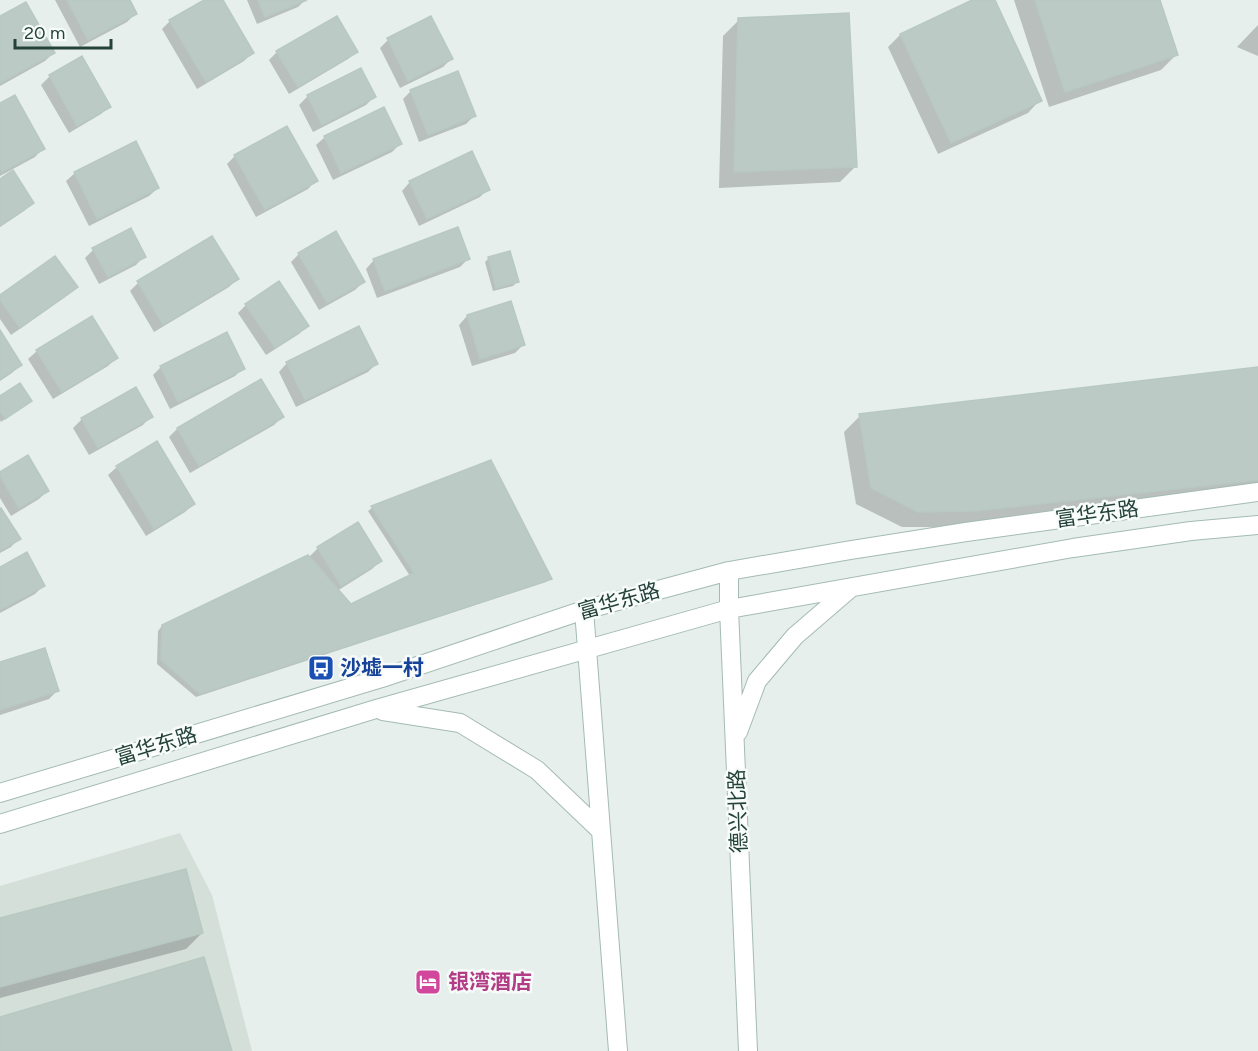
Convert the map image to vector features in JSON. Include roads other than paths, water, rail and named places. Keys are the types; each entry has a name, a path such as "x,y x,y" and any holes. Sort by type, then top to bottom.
{"main road":[{"name":"富华东路","path":"0,793 382,678 584,610 729,571 966,532 1258,492"},
{"name":"富华东路","path":"0,824 376,710 729,609 1073,548 1191,531 1258,525"},
{"name":"德兴北路","path":"729,571 748,1051"},
{"path":"735,740 758,681 795,636 852,587"},
{"path":"584,610 618,1051"},
{"path":"376,710 460,723 537,770 601,831"}],"place":[{"name":"沙墟一村","path":"321,668"},
{"name":"银湾酒店","path":"428,982"}]}
